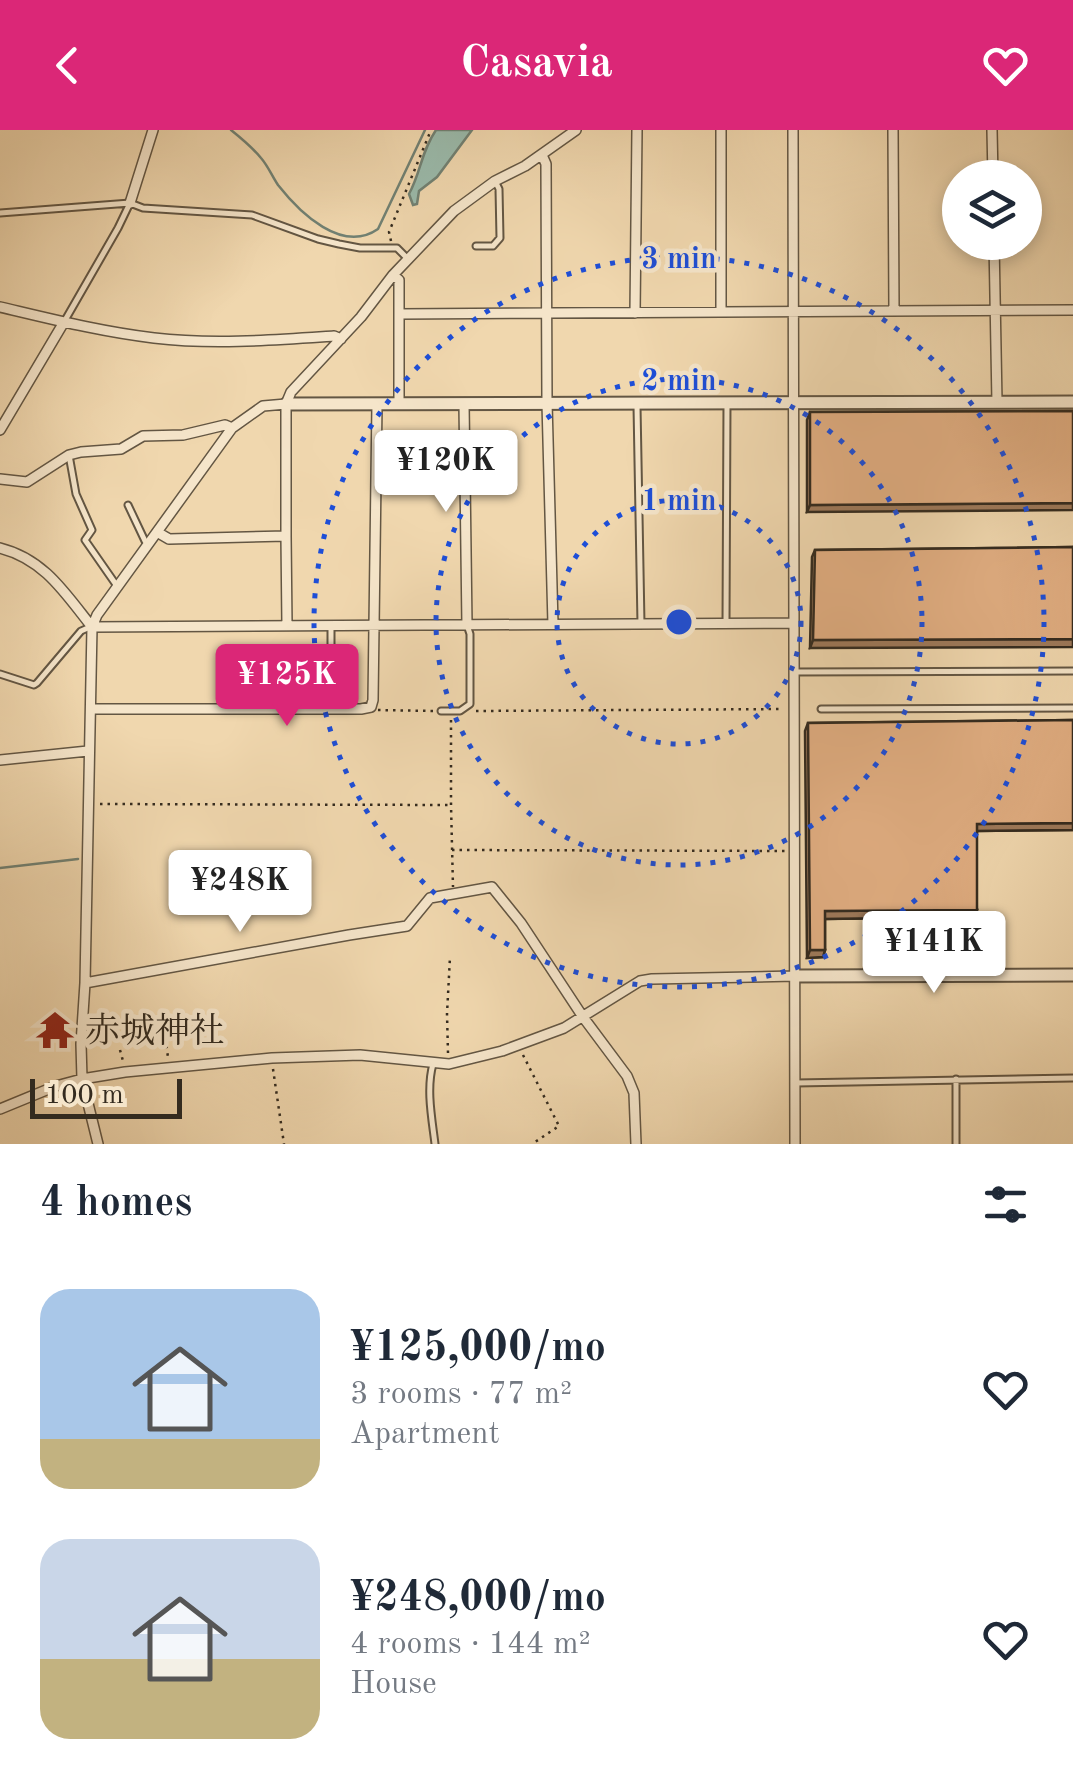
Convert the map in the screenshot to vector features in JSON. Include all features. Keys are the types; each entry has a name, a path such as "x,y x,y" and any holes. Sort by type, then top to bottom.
{"street":[{"path":"130,204 152,130"},
{"path":"288,626 286,404 290,392 454,211 576,130"},
{"path":"635,313 636,130"},
{"path":"721,130 721,312"},
{"path":"792,130 795,1144"},
{"path":"893,130 894,311"},
{"path":"992,130 993,160"},
{"path":"542,155 546,164 547,404 554,624"},
{"path":"994,260 996,402"},
{"path":"393,275 398,280 400,314 399,404"},
{"path":"0,307 154,338 341,339"},
{"path":"400,314 1073,310"},
{"path":"1,423 64,322"},
{"path":"98,1144 82,1080 92,627 232,428 263,406 286,404 1073,402"},
{"path":"91,709 371,707 377,404"},
{"path":"464,404 467,625"},
{"path":"0,479 27,482 69,455 120,448 143,436 183,434 218,425 232,428"},
{"path":"157,532 168,539 286,536"},
{"path":"0,548 34,562 76,604 92,627"},
{"path":"92,627 794,623"},
{"path":"0,760 88,751"},
{"path":"85,983 394,929 411,922 430,898 492,887 631,1085 636,1144"},
{"path":"0,1109 56,1086 126,1072 272,1058 360,1055 449,1064 502,1052 564,1028 626,988 652,979 1073,975"}],"lane":[{"path":"476,246 493,246 500,238 500,190 494,181"},
{"path":"0,213 130,204 252,215 339,244 397,248 408,259"},
{"path":"64,322 130,204"},
{"path":"636,403 641,624"},
{"path":"726,624 727,403"},
{"path":"69,455 76,494 92,530 86,540 118,587"},
{"path":"128,505 148,544"},
{"path":"442,711 467,708 470,704 467,625"},
{"path":"331,626 331,654"},
{"path":"0,674 37,684 81,631 92,627"},
{"path":"794,672 1073,671"},
{"path":"822,709 1073,708"},
{"path":"434,1064 431,1107 435,1144"},
{"path":"795,1083 1073,1078"},
{"path":"956,1079 956,1144"}],"path":[{"path":"392,248 389,232 431,130"},
{"path":"371,707 381,711 442,711"},
{"path":"467,708 794,709"},
{"path":"452,711 450,805 455,893"},
{"path":"88,804 450,805"},
{"path":"452,850 794,851"},
{"path":"449,1064 450,957"},
{"path":"164,1031 169,1069"},
{"path":"518,1045 559,1126 532,1144"},
{"path":"120,1050 126,1072"},
{"path":"272,1058 284,1144"}],"shaded area":[{"path":"436,130 472,130 437,177 419,191 417,204 413,205 409,194"}],"building":[{"path":"1073,411 1073,503 810,505 810,412"},
{"path":"1073,547 1073,639 813,640 815,550"},
{"path":"1073,720 1073,823 977,824 977,910 825,911 825,950 810,950 808,723"}],"waterway":[{"path":"231,130 258,154 278,185 310,218 350,237 378,229 425,130"},
{"path":"0,868 78,859"}],"place":[{"name":"赤城神社","path":"55,1030"}]}
